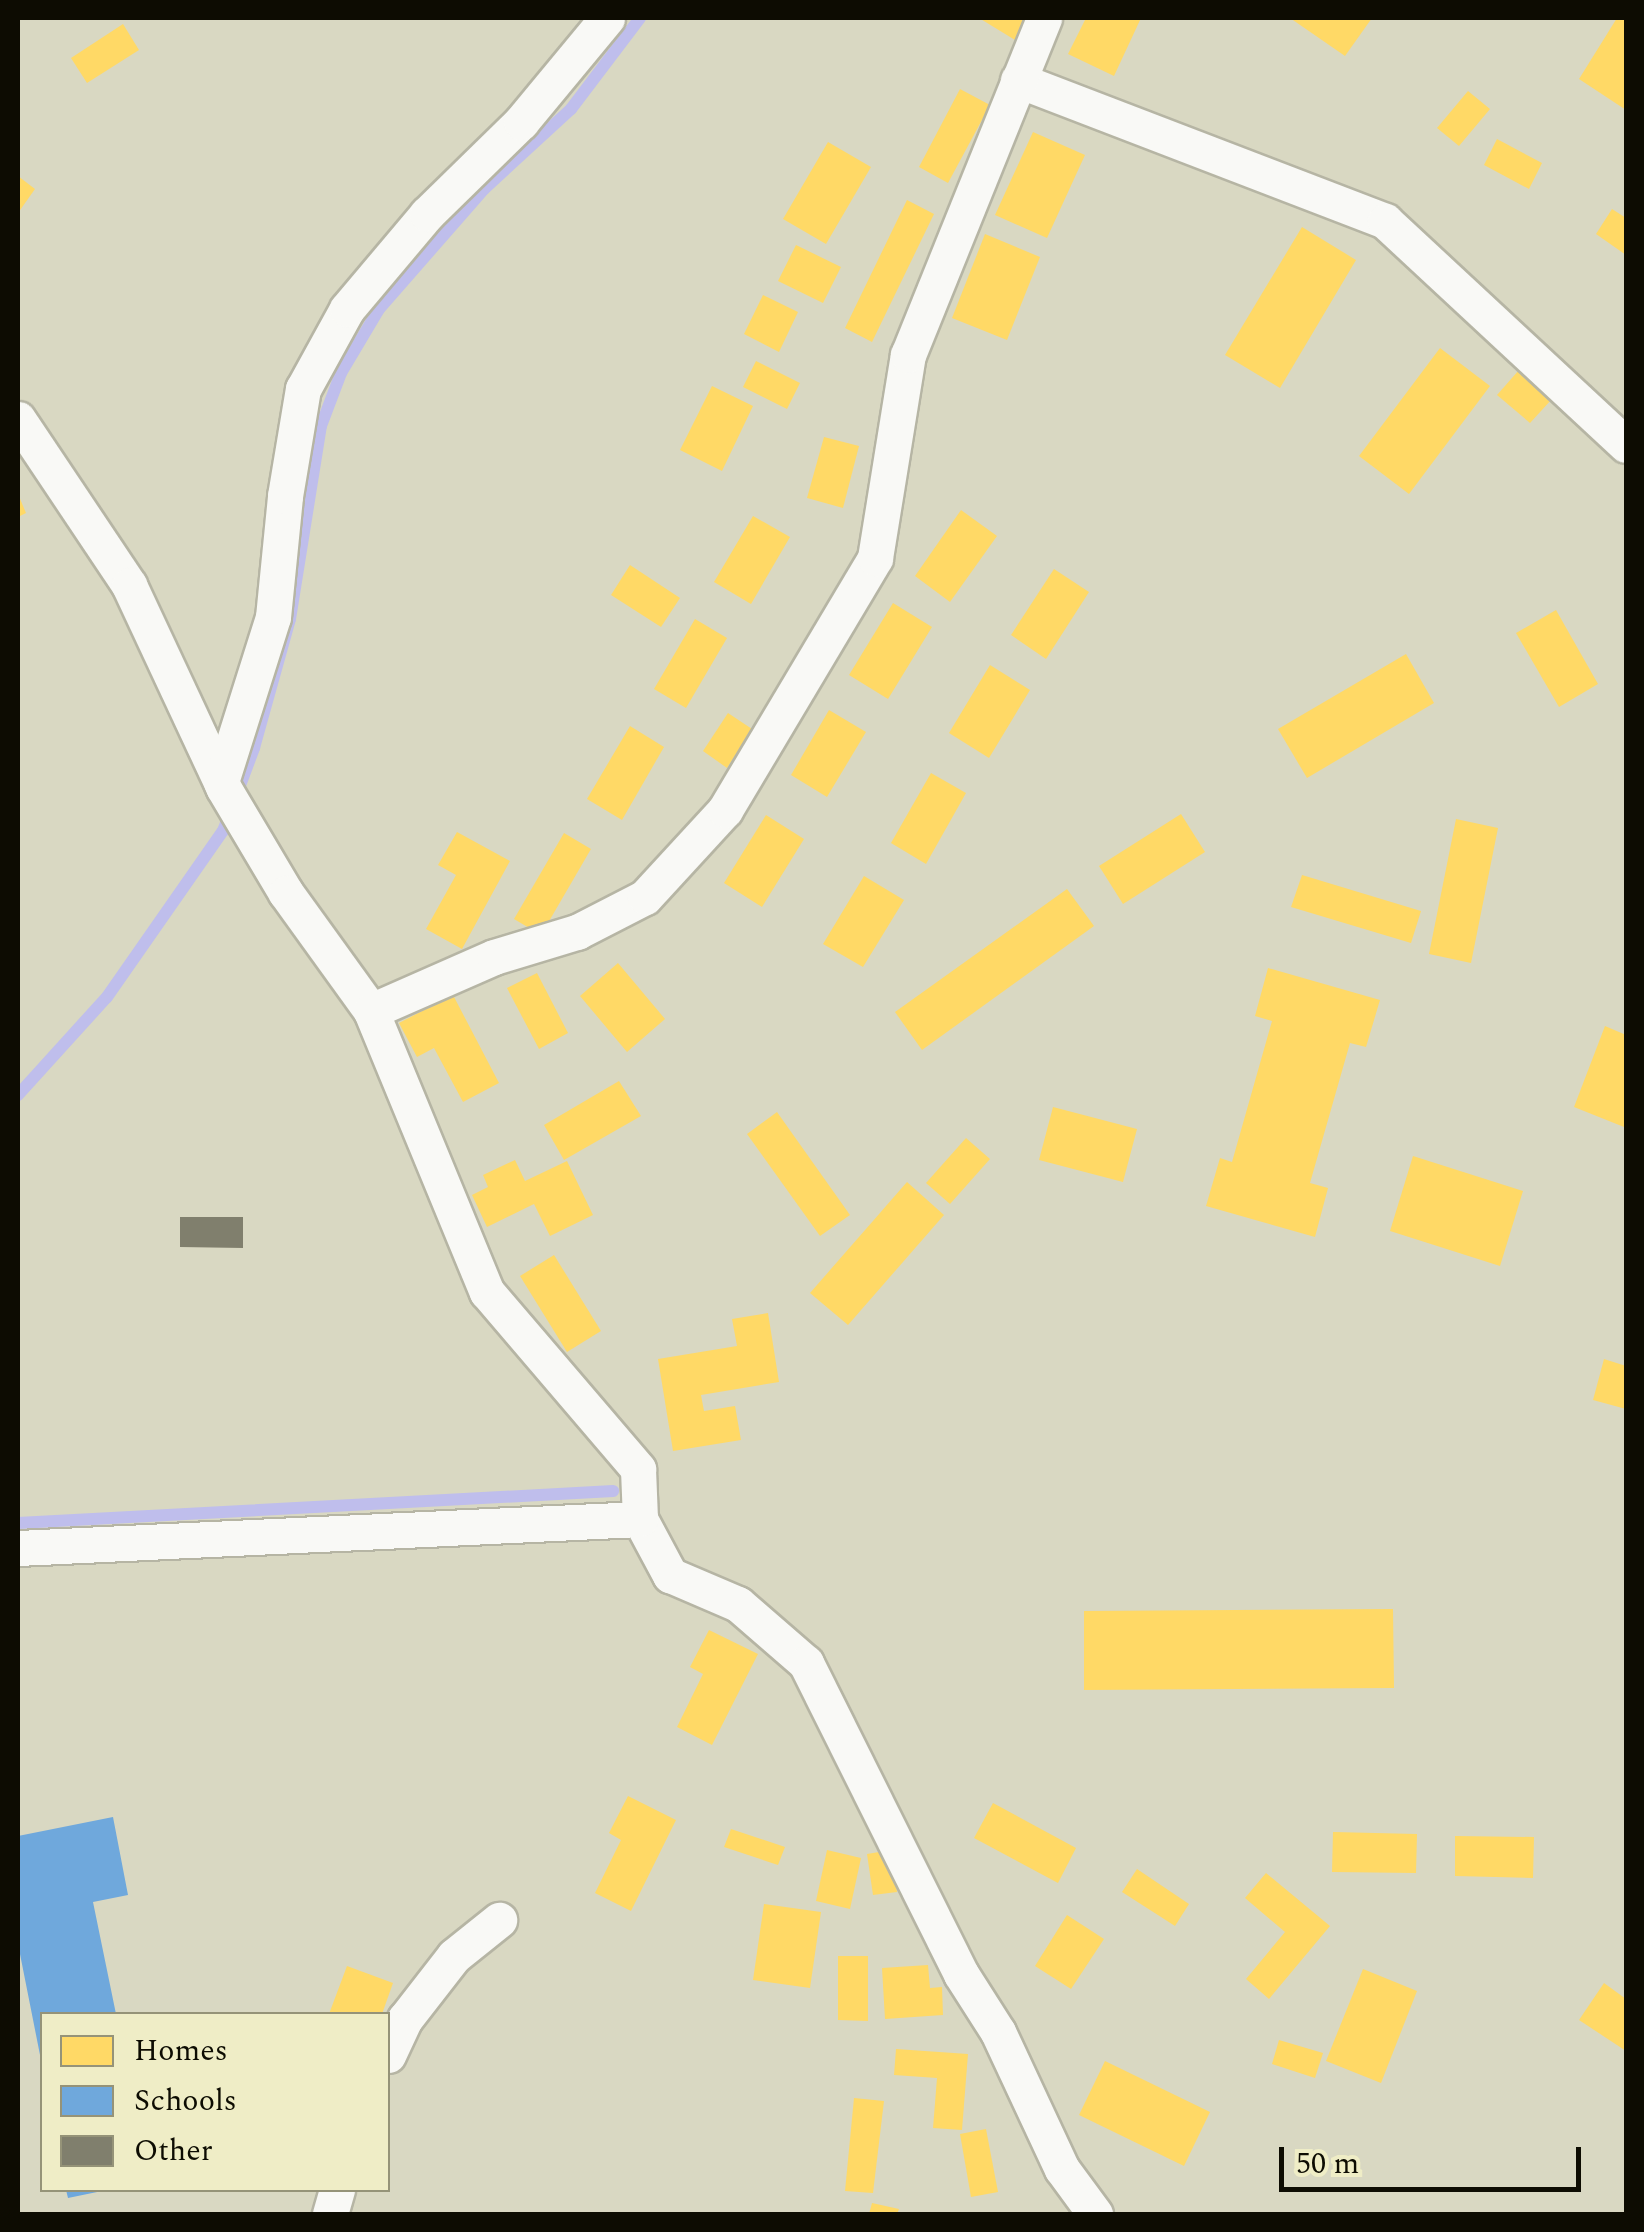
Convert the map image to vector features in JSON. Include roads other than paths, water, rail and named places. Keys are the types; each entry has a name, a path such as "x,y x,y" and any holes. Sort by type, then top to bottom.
{"street":[{"path":"222,784 273,617 285,496 302,389 347,309 427,214 521,122 607,18"},
{"path":"372,1010 494,957 577,932 645,897 725,810 874,558 908,355 1044,18"},
{"path":"1018,80 1385,221 1626,445"},
{"path":"18,419 129,585 222,784 286,893 372,1010 487,1292 638,1468 640,1519 670,1575 738,1604 806,1663 961,1974 998,2032 1062,2169 1095,2214"},
{"path":"18,1548 640,1519"},
{"path":"390,2051 405,2020 454,1956 499,1920"}],"waterway":[{"path":"18,1095 107,997 223,831 254,748 290,619 321,426 341,373 379,309 484,189 571,109 640,18"},
{"path":"18,1523 613,1491"}]}
